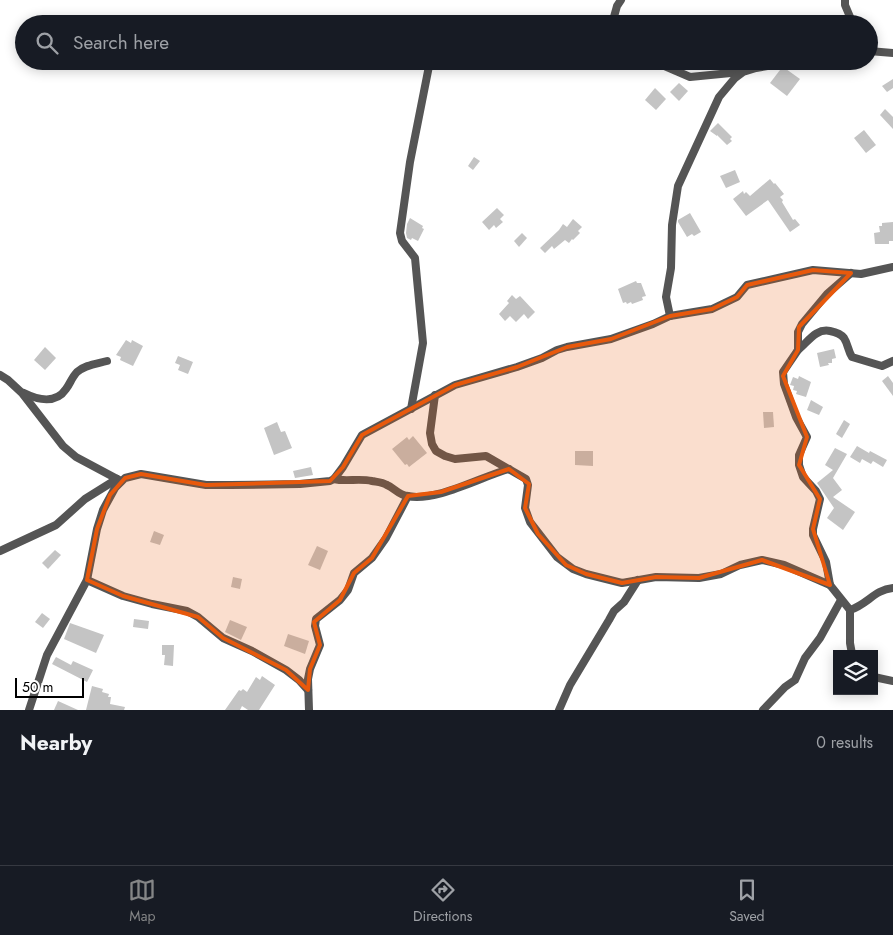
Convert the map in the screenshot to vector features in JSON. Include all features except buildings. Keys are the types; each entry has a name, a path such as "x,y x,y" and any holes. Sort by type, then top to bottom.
{"street":[{"path":"614,15 617,6 622,0"},
{"path":"845,0 849,15"},
{"path":"878,52 893,53"},
{"path":"411,409 423,343 415,258 402,241 400,233 410,162 428,70"},
{"path":"674,70 690,77 750,70"},
{"path":"670,316 666,297 671,268 672,225 678,186 725,89 743,72"},
{"path":"334,479 343,468 362,435 454,385 517,367 557,350 611,339 670,316 712,309 737,297 747,285 813,270 861,274 893,267"},
{"path":"798,350 798,332 802,324 826,294 850,273"},
{"path":"830,586 826,562 813,535 820,499 816,491 803,477 799,465 799,455 807,437 796,417 784,384 783,372 798,350 817,332 824,329 834,331 844,338 852,356 882,366 893,361"},
{"path":"22,393 39,399 56,399 64,393 75,374 83,368 107,361"},
{"path":"0,376 8,380 22,393 63,446 76,457 119,480"},
{"path":"435,395 430,433 432,444 436,451 454,459 486,456 521,476 528,483 525,508 527,515 538,534 562,561 573,569 618,582 656,577 711,577 740,565 762,560 784,565 830,586 850,610 851,650"},
{"path":"0,552 56,525 85,499 119,480 141,474 206,485 300,484 334,479 364,479 383,483 408,496 425,496 477,482 510,469"},
{"path":"29,710 47,655 87,580 101,515 119,480"},
{"path":"309,710 310,669 320,645 315,624 316,620 340,600 348,590 354,573 372,558 386,538 408,496"},
{"path":"87,580 123,596 187,611 198,616 223,638 252,651 286,670 308,690"},
{"path":"559,710 570,684 614,611 624,602 638,580"},
{"path":"850,610 865,604 880,591 893,588"},
{"path":"763,710 785,687 795,680 805,658 820,638 842,600"},
{"path":"878,678 893,681"}],"highlighted area":[{"path":"813,270 851,273 799,327 798,350 783,376 807,437 799,465 820,499 813,529 830,585 762,560 699,578 656,577 622,583 586,574 566,565 538,534 525,508 529,484 509,469 441,492 408,496 372,558 354,573 340,600 314,622 320,645 310,669 308,690 286,670 223,638 198,617 123,596 87,580 97,529 110,495 125,478 141,474 206,485 330,481 343,467 362,435 455,385 517,367 567,347 611,339 670,316 712,309 737,297 747,285"}]}
